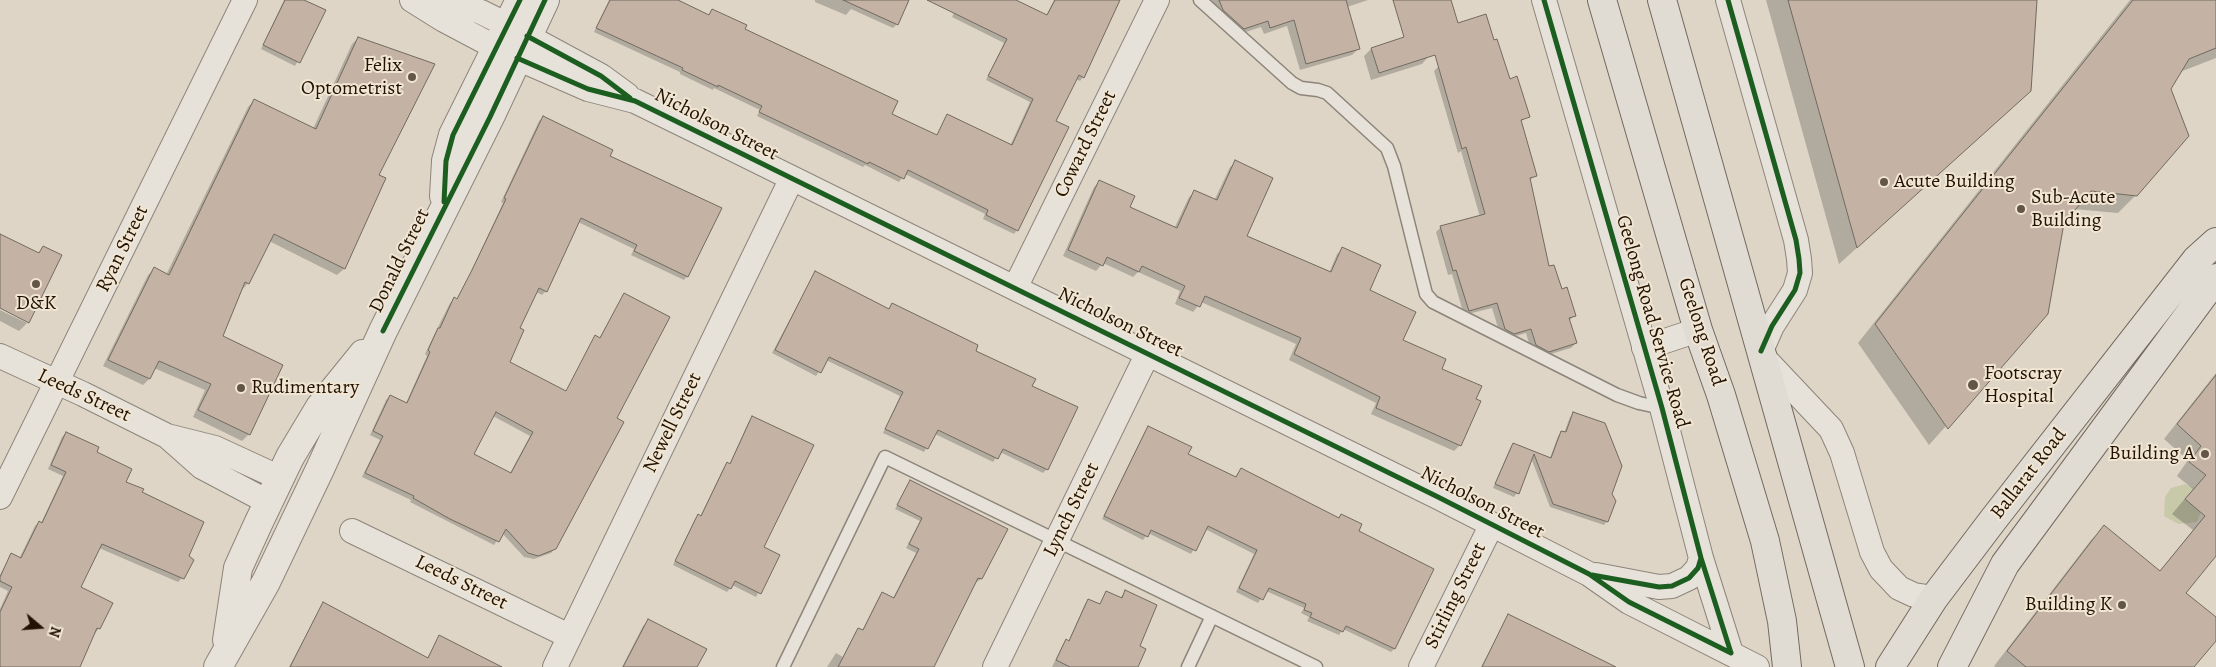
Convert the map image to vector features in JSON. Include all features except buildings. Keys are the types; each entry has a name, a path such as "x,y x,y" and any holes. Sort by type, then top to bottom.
{"highway":[{"name":"Geelong Road","path":"1602,0 1698,330 1721,395 1765,541 1782,621 1787,667"},
{"path":"1662,0 1850,667"},
{"name":"Ballarat Road","path":"1890,667 1934,598 2196,260 2216,242"},
{"name":"Ballarat Road","path":"1952,667 2005,564 2216,278"}],"street":[{"name":"Ryan Street","path":"0,497 245,0"},
{"name":"Nicholson Street","path":"412,0 444,20 512,42 601,76 635,102 1429,492 1491,526 1590,574 1629,602 1731,653"},
{"name":"Nicholson Street","path":"446,0 481,12 512,42"},
{"name":"Donald Street","path":"221,661 266,582 383,331 444,205 490,117 512,42 520,0"},
{"name":"Donald Street","path":"512,42 545,0"},
{"name":"Coward Street","path":"1015,288 1156,0"},
{"name":"Geelong Road Service Road","path":"1544,0 1662,408 1702,558 1731,653"},
{"path":"1728,0 1796,240 1799,259 1800,273 1795,290 1772,326 1762,354 1831,429 1842,454 1872,552 1881,569 1899,588 1914,595 1934,598"},
{"name":"Newell Street","path":"554,667 791,180"},
{"path":"1644,348 1698,330"},
{"name":"Donald Street","path":"221,661 238,568 268,502 293,452 325,399 383,331"},
{"name":"Lynch Street","path":"995,667 1148,354"},
{"name":"Leeds Street","path":"0,356 167,436 215,448 280,478"},
{"name":"Leeds Street","path":"167,436 208,471 268,502"},
{"path":"280,478 303,505"},
{"path":"268,502 303,505"},
{"name":"Stirling Street","path":"1421,667 1491,526"},
{"name":"Leeds Street","path":"352,531 569,636"},
{"name":"Nicholson Street","path":"1590,574 1659,587 1672,586 1689,578 1698,568 1702,558"},
{"path":"1731,653 1758,667"}],"lane":[{"path":"1200,0 1292,83 1301,88 1327,93 1387,148 1394,166 1426,294 1433,302 1618,395 1638,403 1662,408"},
{"path":"783,667 885,457 1316,667"},
{"path":"1188,667 1212,616"}],"green space":[{"path":"2185,484 2194,488 2185,499 2201,512 2197,522 2178,524 2164,516 2165,497 2171,488"}],"cycle path":[{"path":"444,202 446,161 453,135 520,0"},
{"path":"383,331 490,117 545,0"},
{"path":"1544,0 1662,408 1701,558 1731,653"},
{"path":"1728,0 1796,240 1799,259 1800,273 1795,290 1772,326 1761,351"},
{"path":"527,36 601,76 630,98"},
{"path":"517,58 588,89 635,101 1438,497 1589,574 1629,602 1731,653"},
{"path":"1592,575 1659,587 1672,586 1689,578 1698,568 1701,558"}],"place":[{"name":"Felix Optometrist","path":"412,77"},
{"name":"Acute Building","path":"1884,182"},
{"name":"Sub-Acute Building","path":"2021,209"},
{"name":"D&K","path":"36,284"},
{"name":"Footscray Hospital","path":"1973,385"},
{"name":"Rudimentary","path":"241,388"},
{"name":"Building A","path":"2205,454"},
{"name":"Building K","path":"2122,605"}]}
